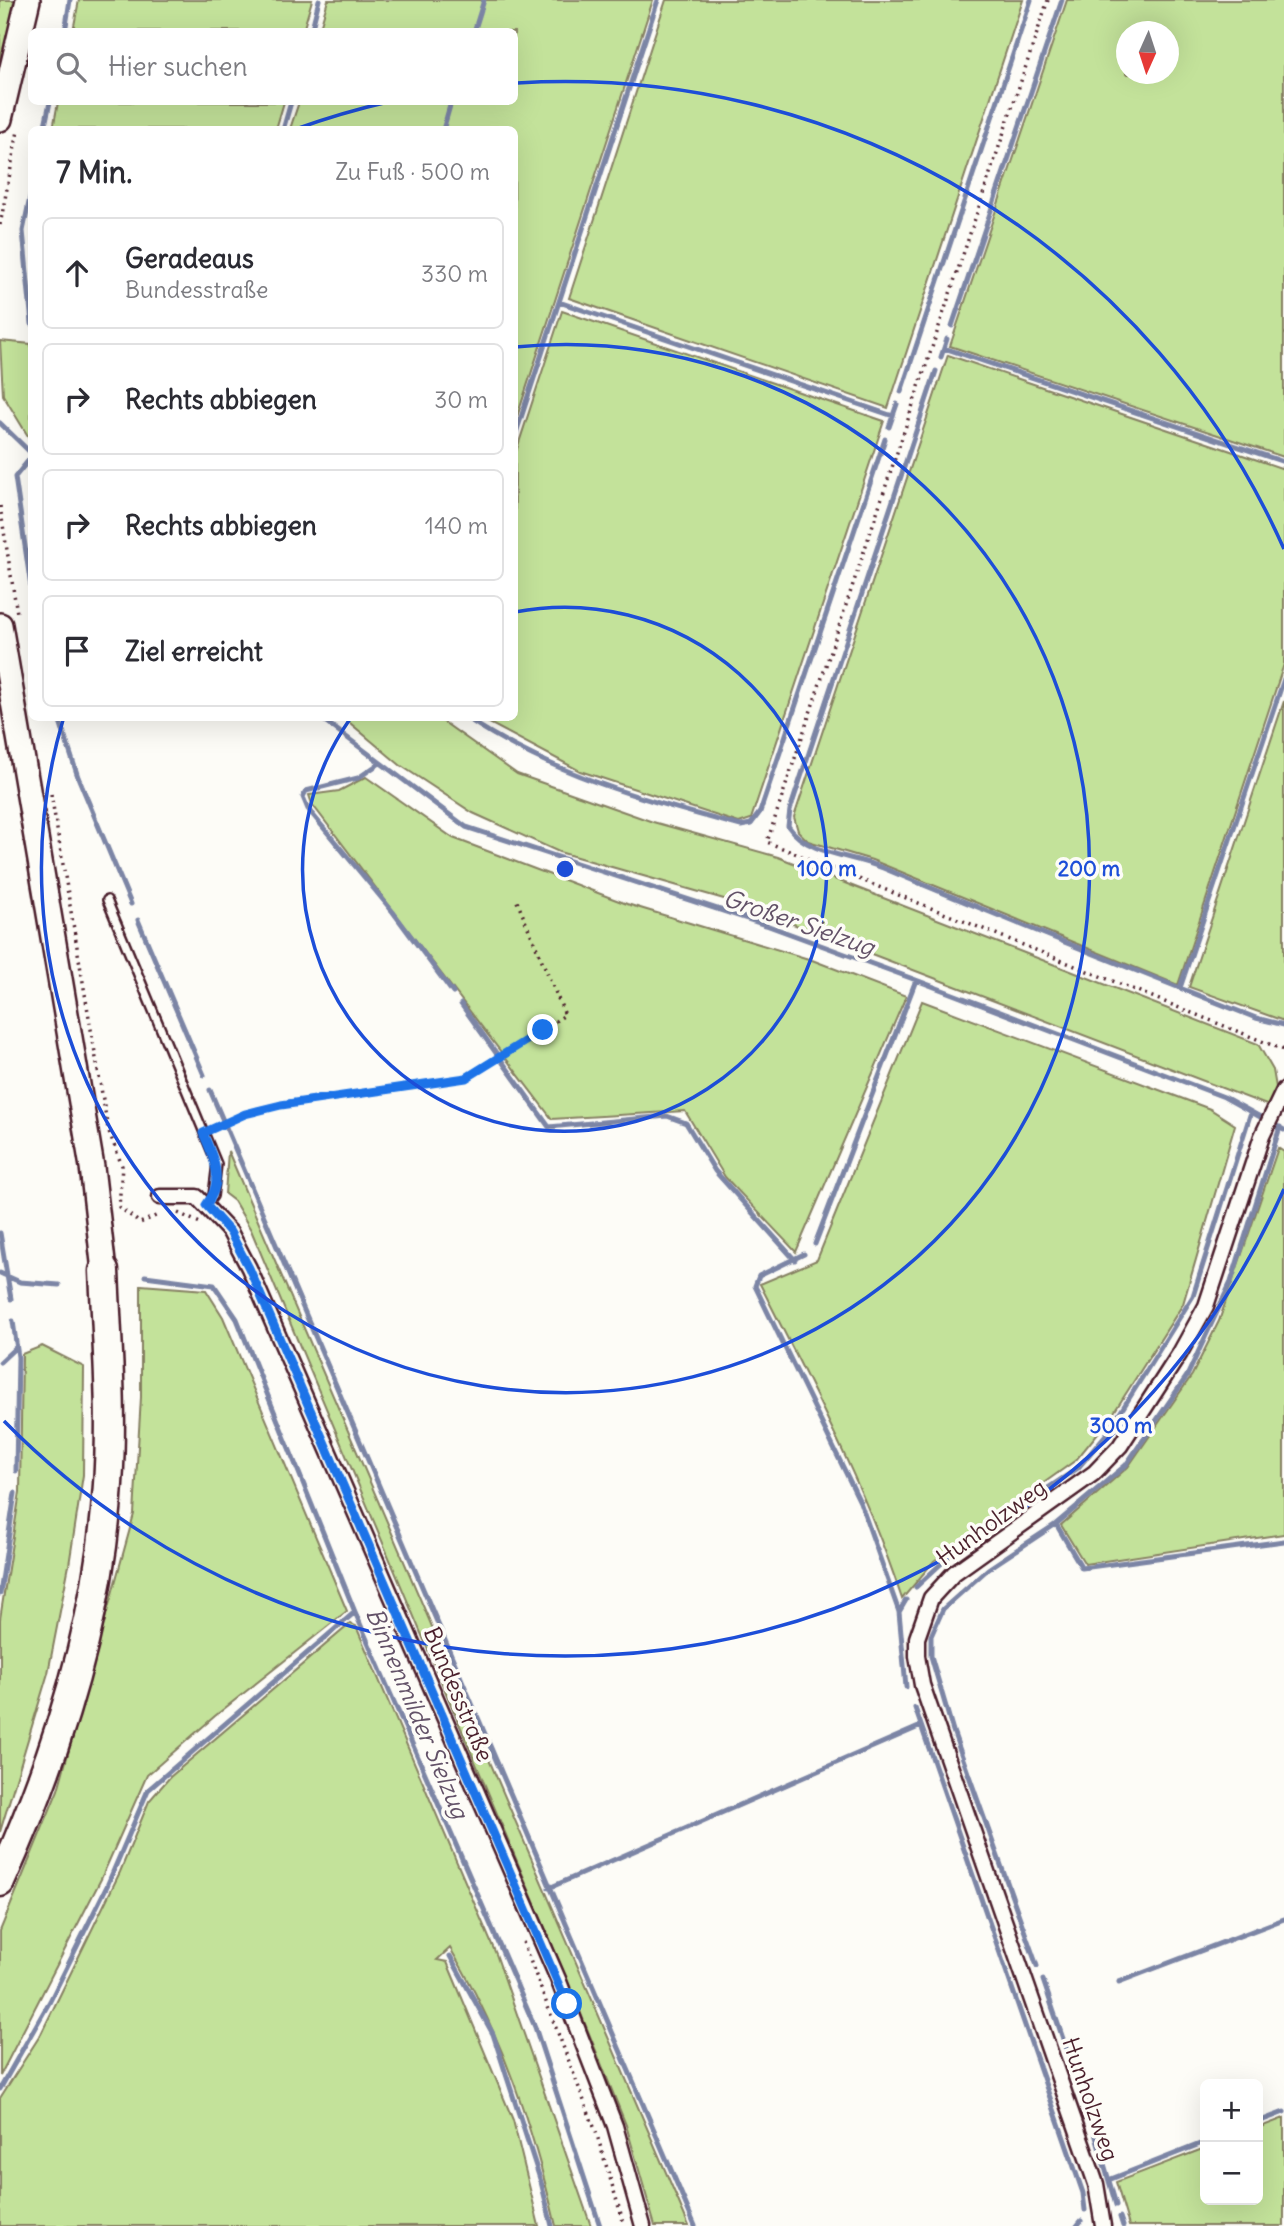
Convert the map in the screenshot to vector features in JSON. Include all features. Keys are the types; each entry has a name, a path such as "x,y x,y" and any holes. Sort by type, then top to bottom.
{"highway":[{"path":"0,1882 56,1744 96,1578 108,1485 110,1398 104,1271"}],"main road":[{"path":"10,121 28,0"},
{"path":"9,622 94,1178 104,1271"}],"street":[{"name":"Hunholzweg","path":"1103,2226 1096,2184 922,1685 918,1638 931,1598 954,1573 1062,1500 1094,1474 1119,1446 1149,1404 1206,1306 1262,1136 1281,1097"},
{"path":"160,1196 202,1201"},
{"name":"Bundesstraße","path":"202,1201 230,1232 249,1268 552,1966 615,2126 643,2226"}],"lane":[{"path":"107,900 217,1164 213,1196 202,1201"}],"path":[{"path":"1048,0 767,842 1284,1050"},
{"path":"0,225 10,121"},
{"path":"0,506 9,622"},
{"path":"49,783 108,1129 122,1166 119,1207 140,1223 158,1214 180,1213 208,1229"},
{"path":"203,1133 245,1114 281,1105 466,1078 565,1015 516,899"},
{"path":"520,1936 596,2132 625,2226"}],"green space":[{"path":"0,0 18,0 0,73"},
{"path":"79,0 312,0 304,28 74,28"},
{"path":"328,0 653,0 518,414 518,126 291,126 298,105 518,105 518,28 320,28"},
{"path":"666,0 1023,0 888,408 569,298"},
{"path":"1067,0 1284,0 1284,457 950,346"},
{"path":"57,105 283,105 277,126 54,126"},
{"path":"562,311 884,421 751,819 739,823 580,771 486,721 518,721 518,446"},
{"path":"0,341 28,344 28,436 3,395"},
{"path":"948,355 1284,469 1284,664 1178,985 872,860 808,841 798,831 794,817"},
{"path":"1284,701 1284,1021 1189,987"},
{"path":"348,721 442,721 517,774 653,822 778,857 1258,1044 1273,1070 1277,1093 1269,1106 738,903 559,852 473,813 400,765"},
{"path":"366,777 453,838 627,904 812,960 906,996 796,1252 725,1177 685,1111 552,1119 312,804 309,795 339,791"},
{"path":"922,1001 1210,1109 1235,1125 1183,1304 1111,1417 1076,1460 934,1561 902,1599 855,1478 760,1284 817,1260"},
{"path":"1278,1148 1284,1152 1284,1534 1085,1564 1061,1525 1128,1467 1192,1375 1219,1321"},
{"path":"228,1151 689,2226 655,2226 626,2125 573,1994 251,1230 234,1201 225,1194"},
{"path":"141,1285 206,1290 223,1317 347,1611 215,1716 147,1775 101,1879 0,2076 0,1931 58,1790 134,1514 141,1397"},
{"path":"42,1346 84,1367 83,1475 48,1673 0,1832 0,1619 20,1492 22,1354"},
{"path":"350,1624 356,1626 496,1954 591,2226 556,2226 514,2083 469,1980 450,1948 437,1960 447,1962 513,2120 539,2226 0,2226 0,2098 41,2034 120,1872 149,1801 170,1777"},
{"path":"1284,2118 1284,2226 1129,2226 1116,2182 1200,2150 1200,2205 1263,2205 1263,2126"}],"waterway":[{"path":"66,28 70,0"},
{"path":"312,28 319,0"},
{"path":"475,28 484,0"},
{"path":"518,427 658,0"},
{"path":"901,392 1031,0"},
{"path":"952,326 1062,0"},
{"path":"45,126 49,105"},
{"path":"284,126 290,105"},
{"path":"444,126 450,105"},
{"path":"28,207 23,231 28,283"},
{"path":"559,302 893,416"},
{"path":"941,357 947,339"},
{"path":"944,348 1284,462"},
{"path":"936,371 790,810 788,826 797,836 819,849 883,868 1256,1018 1284,1025"},
{"path":"889,427 897,404"},
{"name":"Großer Sielzug","path":"0,423 28,450"},
{"path":"472,721 531,755 599,783 741,826 751,824 760,812 885,439"},
{"path":"28,461 15,477 28,566"},
{"path":"1180,988 1284,679"},
{"path":"60,721 78,777 131,904"},
{"name":"Großer Sielzug","path":"325,721 466,827 766,925 916,980 1224,1097 1284,1130"},
{"path":"380,763 358,778 306,791 303,797 308,809 393,912 453,993"},
{"path":"138,920 204,1075"},
{"path":"815,1244 916,980"},
{"path":"461,1004 549,1127 667,1116 686,1123 715,1171 795,1260"},
{"path":"210,1090 695,2226"},
{"path":"916,1587 958,1548 1078,1468 1108,1432 1193,1296 1251,1112"},
{"path":"1280,1127 1231,1282 1187,1376 1126,1465 1056,1524 1082,1568 1284,1541"},
{"path":"0,1233 11,1299"},
{"path":"804,1254 759,1276 755,1286 860,1502 899,1612 906,1687"},
{"name":"Binnenmilder Sielzug","path":"0,1273 20,1282 59,1285"},
{"name":"Binnenmilder Sielzug","path":"145,1276 214,1285 237,1319 355,1612 535,2027 600,2226"},
{"path":"13,1321 18,1357 16,1471"},
{"path":"0,1362 15,1348"},
{"path":"0,1594 15,1493"},
{"path":"1037,1966 953,1731 931,1656 931,1636 943,1609 988,1569 1056,1524"},
{"path":"899,1612 906,1600"},
{"path":"0,2089 50,2001 107,1886 148,1790 355,1612"},
{"path":"915,1708 1083,2193 1085,2210"},
{"path":"549,1888 921,1726"},
{"path":"1119,1982 1284,1919"},
{"path":"450,1956 493,2034 541,2182 552,2226"},
{"path":"1043,1980 1091,2121"},
{"path":"1263,2120 1284,2112"},
{"path":"1095,2133 1116,2205"},
{"path":"1111,2179 1200,2144"},
{"path":"1120,2217 1123,2226"},
{"path":"1077,2226 1081,2221"}],"route":[{"path":"543,1030 466,1078 281,1105 245,1114 224,1126 203,1133 217,1164 213,1196 206,1205 230,1232 249,1268 567,2004"}]}
